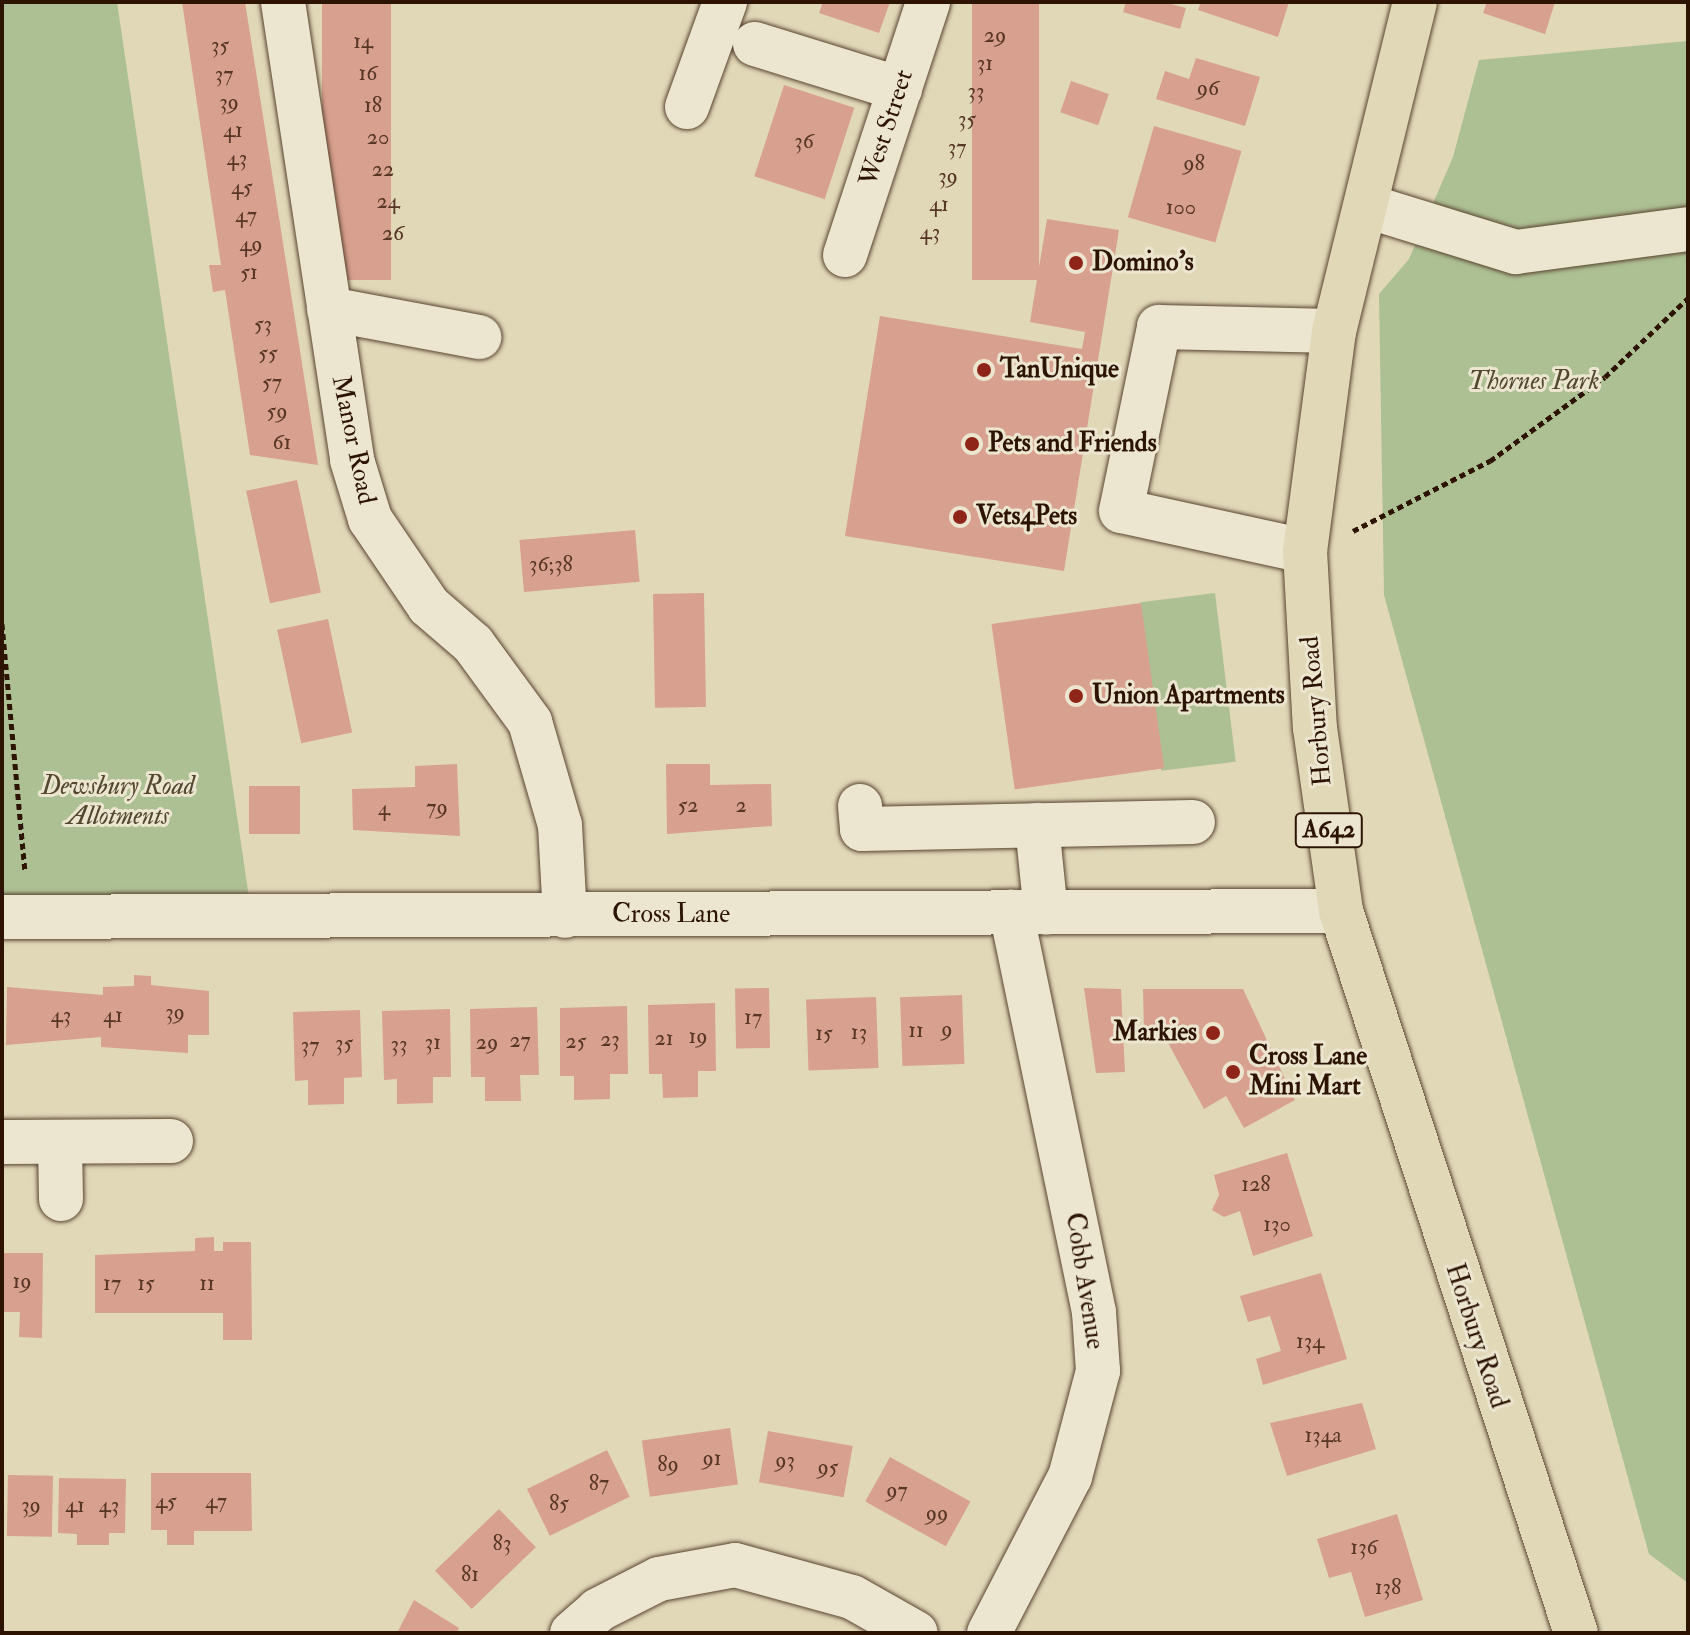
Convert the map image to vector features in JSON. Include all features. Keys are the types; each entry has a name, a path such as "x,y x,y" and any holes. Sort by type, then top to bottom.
{"highway":[{"name":"Horbury Road","path":"1415,2 1334,331 1305,551 1315,728 1341,911 1576,1633"}],"street":[{"name":"Manor Road","path":"283,2 352,460 370,519 397,565 473,644 530,722 560,825 565,916"},
{"path":"687,107 725,2"},
{"name":"West Street","path":"845,255 928,2"},
{"path":"755,44 900,89"},
{"path":"1367,206 1516,252 1688,229"},
{"path":"329,309 479,337"},
{"path":"1305,551 1121,511 1159,327 1334,331"},
{"path":"860,806 862,829 1193,822"},
{"name":"Cobb Avenue","path":"989,1633 1070,1477 1098,1371 1094,1312 1028,912 1037,825"},
{"name":"Cross Lane","path":"15,917 1341,911"},
{"path":"2,1142 171,1141"},
{"path":"60,1142 61,1199"},
{"path":"572,1633 598,1610 659,1579 735,1565 852,1597 916,1633"}],"path":[{"path":"1305,551 1408,509 1490,461 1605,377 1688,298"},
{"path":"2,624 15,917"}],"green space":[{"name":"Dewsbury Road Allotments","path":"2,2 117,2 252,918 2,917"},
{"name":"Thornes Park","path":"1688,41 1688,1583 1649,1554 1384,595 1379,294 1409,259 1453,157 1479,60"},
{"path":"1215,593 1236,762 1161,771 1141,602"}],"building":[{"path":"182,2 245,2 318,465 250,455 225,290 213,292 209,265 221,265"},
{"path":"322,2 391,2 391,280 322,280"},
{"path":"823,2 890,2 879,33 819,13"},
{"path":"972,2 1039,2 1039,280 972,280"},
{"path":"1126,2 1164,2 1186,8 1180,29 1123,12"},
{"path":"1201,2 1289,2 1278,37 1198,10"},
{"path":"1487,2 1555,2 1545,34 1483,13"},
{"path":"1196,58 1260,77 1245,126 1156,99 1165,71 1189,79"},
{"path":"1071,81 1109,94 1098,125 1060,112"},
{"path":"784,85 854,108 825,199 754,176"},
{"path":"1154,126 1241,151 1215,242 1128,217"},
{"path":"1047,219 1119,230 1064,571 845,536 880,316 1082,349 1085,332 1030,322"},
{"path":"297,480 321,592 270,603 246,491"},
{"path":"635,530 640,582 524,592 519,540"},
{"path":"704,593 706,707 655,708 653,594"},
{"name":"Union Apartments","path":"1141,603 1164,768 1015,789 991,624"},
{"path":"328,619 352,732 301,743 277,630"},
{"path":"457,764 460,836 353,830 352,789 415,787 415,766"},
{"path":"666,764 710,764 710,785 771,784 772,826 667,834"},
{"path":"249,786 300,786 300,834 249,834"},
{"path":"134,975 151,976 151,985 209,991 209,1035 188,1035 188,1053 101,1047 101,1037 6,1045 7,987 103,995 103,987 134,986"},
{"path":"769,988 770,1048 736,1049 735,989"},
{"path":"1084,988 1121,989 1125,1072 1096,1073"},
{"path":"1143,989 1243,989 1295,1100 1244,1128 1226,1096 1204,1109 1161,1030 1144,1031"},
{"path":"962,995 964,1064 902,1066 900,997"},
{"path":"876,997 878,1068 809,1070 806,999"},
{"path":"715,1003 716,1071 698,1071 698,1097 663,1098 662,1074 649,1074 648,1005"},
{"path":"627,1006 628,1074 610,1074 610,1099 574,1100 574,1076 560,1076 560,1008"},
{"path":"537,1007 539,1075 520,1075 521,1101 485,1101 485,1077 471,1077 470,1009"},
{"path":"450,1009 451,1077 433,1077 433,1103 397,1104 397,1079 384,1080 382,1011"},
{"path":"360,1010 362,1077 344,1078 344,1104 308,1105 308,1080 295,1081 293,1012"},
{"path":"1287,1153 1313,1236 1253,1256 1240,1211 1224,1217 1212,1210 1219,1195 1214,1175"},
{"path":"214,1237 214,1251 223,1251 223,1242 251,1242 252,1340 223,1340 223,1313 95,1313 95,1255 195,1251 195,1238"},
{"path":"2,1253 43,1253 42,1338 19,1337 20,1312 2,1312"},
{"path":"1321,1273 1347,1359 1263,1385 1256,1359 1281,1351 1270,1316 1248,1322 1240,1296"},
{"path":"1362,1403 1376,1449 1287,1476 1270,1423"},
{"path":"730,1428 738,1484 650,1497 642,1440"},
{"path":"768,1431 853,1446 844,1497 759,1482"},
{"path":"607,1450 630,1497 550,1536 527,1489"},
{"path":"890,1457 970,1502 946,1546 865,1502"},
{"path":"151,1473 251,1473 252,1531 194,1531 194,1545 167,1545 167,1530 151,1530"},
{"path":"8,1475 53,1476 52,1537 7,1536"},
{"path":"59,1478 126,1479 125,1533 109,1533 109,1545 77,1545 77,1534 58,1533"},
{"path":"499,1509 536,1547 472,1609 435,1571"},
{"path":"1397,1514 1423,1600 1365,1617 1351,1572 1329,1578 1317,1539"},
{"path":"414,1600 459,1628 457,1633 397,1633"}],"place":[{"name":"Domino's","path":"1076,263"},
{"name":"TanUnique","path":"984,370"},
{"name":"Pets and Friends","path":"972,444"},
{"name":"Vets4Pets","path":"960,517"},
{"name":"Union Apartments","path":"1076,696"},
{"name":"Markies","path":"1213,1033"},
{"name":"Cross Lane Mini Mart","path":"1233,1072"}]}
